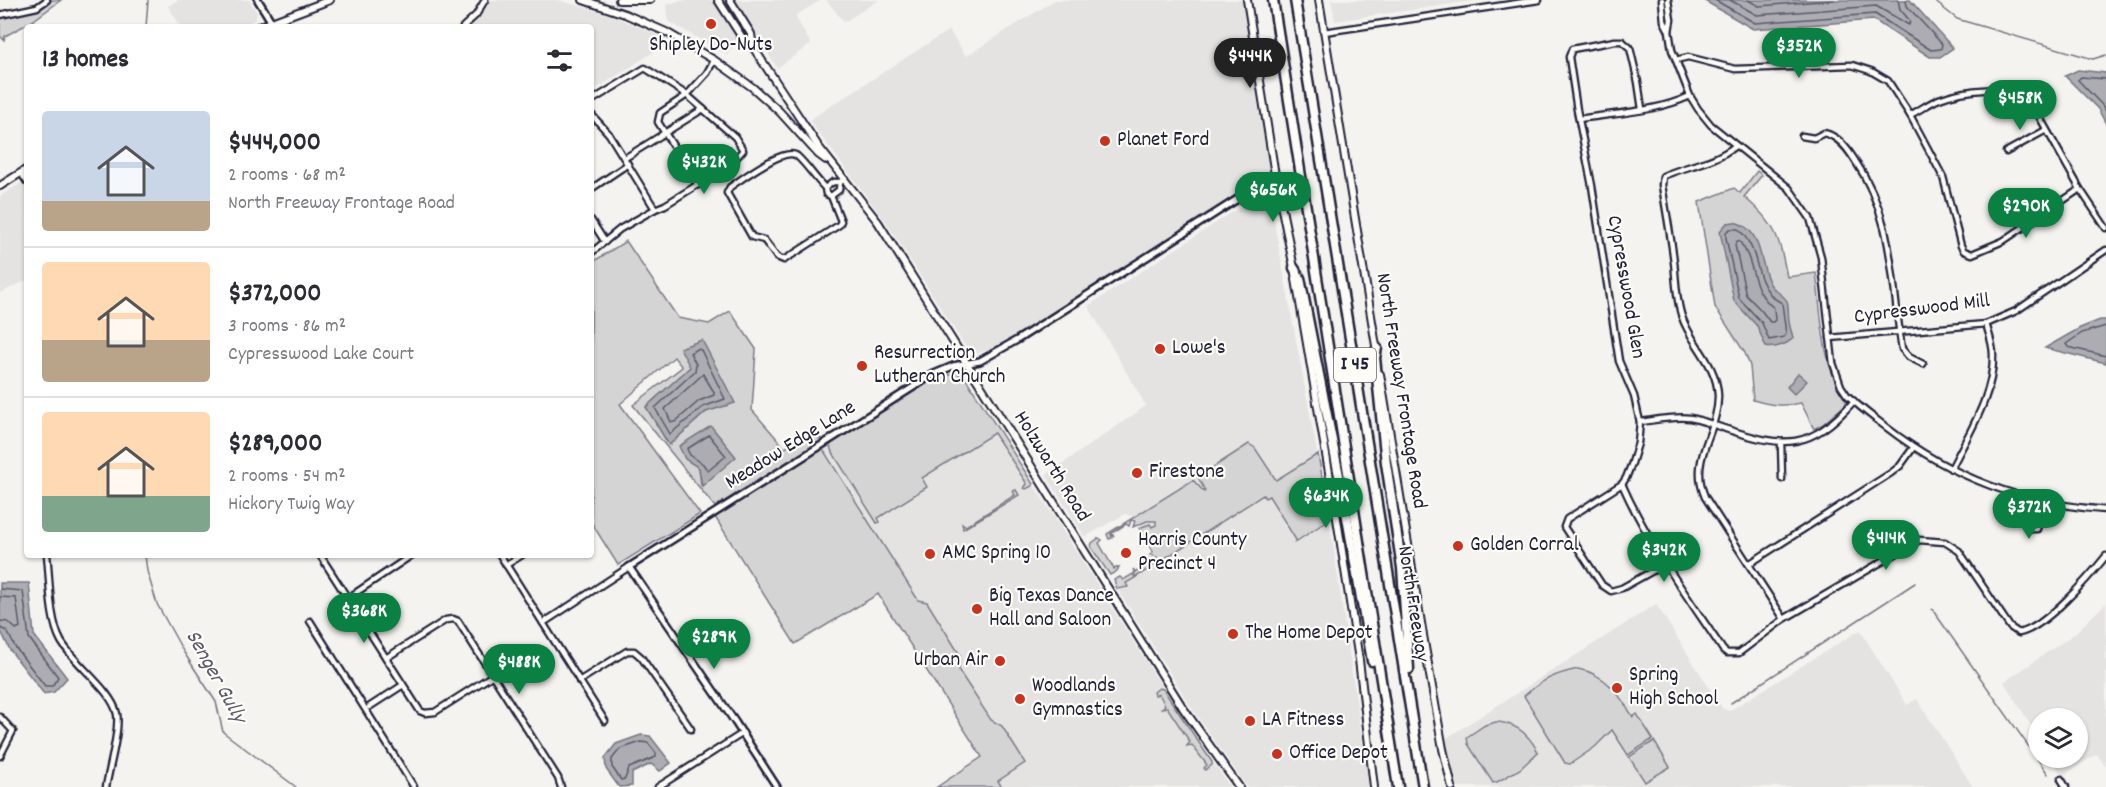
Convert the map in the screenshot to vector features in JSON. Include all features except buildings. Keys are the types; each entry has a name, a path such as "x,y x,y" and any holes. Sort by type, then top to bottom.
{"highway":[{"name":"North Freeway","path":"1273,0 1398,787"},
{"name":"North Freeway","path":"1295,0 1423,787"},
{"path":"1294,268 1300,278 1347,516 1373,668 1380,677"},
{"path":"1377,348 1375,358 1386,463 1402,568 1414,729"}],"main road":[{"path":"273,24 330,0"},
{"path":"583,0 625,14 666,32 714,60 752,87 779,111 818,154 833,165"},
{"path":"619,0 650,0"},
{"name":"Holzwarth Road","path":"718,0 743,39 753,47 842,181 878,222 1183,708 1239,787"},
{"path":"1247,0 1275,175 1294,268 1337,519 1359,660 1374,787"},
{"name":"North Freeway Frontage Road","path":"1319,0 1397,480 1443,749 1452,787"},
{"name":"Holzwarth Road","path":"731,1 751,34 753,47"},
{"path":"0,186 24,170"}],"street":[{"path":"32,0 37,7"},
{"path":"0,15 37,7 47,0"},
{"path":"258,0 273,24"},
{"path":"466,24 476,15 485,0"},
{"path":"1324,32 1539,0"},
{"path":"1662,0 1664,21 1690,96 1711,125 1789,188 1810,218 1821,257 1836,375 1841,386 1854,401 1913,448 1951,469 1997,488 2044,503 2106,510"},
{"path":"1668,0 1671,20 1669,31"},
{"path":"1663,11 1670,10"},
{"name":"Cypresswood Glen","path":"1622,484 1638,443 1640,422 1634,396 1619,361 1569,57 1572,48 1622,41 1630,48 1642,109"},
{"path":"1676,60 1688,57 1735,69 1852,65 1871,71 1888,81 1910,115 1943,177 1961,246 1964,251 1972,254 2003,241 2080,189"},
{"path":"698,185 658,122 660,112 687,94 706,73 714,60"},
{"path":"594,99 645,68 687,94 735,137 744,150 731,164 665,206 655,209 620,229 594,251"},
{"path":"1910,115 1937,99 1961,92 1986,90 2024,95 2030,100 2080,189 2106,228"},
{"path":"1579,119 1676,103 1690,96"},
{"path":"625,158 703,109"},
{"path":"594,118 609,134 655,209"},
{"path":"2006,152 2046,130"},
{"path":"1802,136 1814,138 1824,133 1837,138 1868,179 1888,236 1902,349 1909,357 1923,364"},
{"path":"1735,146 1717,158 1671,172 1662,179 1680,311 1688,332 1706,357 1717,386 1718,396 1712,424 1700,465 1701,485 1705,496 1784,619"},
{"path":"788,153 796,155 825,188 826,194 831,196 840,216 839,225 784,260 777,256 764,240 752,237 727,193 730,187 774,159 788,153"},
{"path":"594,187 628,165"},
{"name":"Meadow Edge Lane","path":"543,622 934,374 953,366 980,361 1017,340 1275,175"},
{"path":"825,188 833,182 842,181 840,190 831,196"},
{"path":"594,225 605,242"},
{"name":"Cypresswood Mill","path":"1830,338 1986,324 2016,311 2106,250"},
{"path":"1951,469 1990,385 1994,354 1986,324"},
{"path":"1640,422 1676,417 1691,418 1763,441 1781,443 1797,441 1823,431 1854,401"},
{"path":"1781,443 1782,479"},
{"path":"1749,564 1891,473 1900,466 1913,448"},
{"path":"1665,564 1611,591 1602,585 1564,524 1567,519 1622,484 1633,509 1665,564 1723,650 1732,654 1738,653 1784,619 1911,542 1927,539 1945,542 1959,551 2010,627 2019,633 2029,630 2066,601 2106,556"},
{"path":"2031,499 2026,524 2032,529 2037,529 2039,525 2044,503"},
{"path":"47,558 53,617 59,637 107,696 117,715 106,787"},
{"path":"322,558 418,708 425,713 435,712 493,675"},
{"path":"348,598 408,558"},
{"path":"502,558 604,721"},
{"path":"506,565 517,558"},
{"path":"629,567 743,733 777,787"},
{"path":"386,658 443,622 453,619 462,627 493,675 558,778 561,787"},
{"path":"310,621 414,787"},
{"path":"579,681 627,651 634,651 641,657 691,729"},
{"path":"369,707 404,686"},
{"path":"0,717 13,731 0,756"},
{"path":"657,787 743,733"},
{"path":"2061,779 2066,787"}],"shaded area":[{"path":"52,0 61,0 31,22 5,36 4,40 0,36 0,17 34,10"},
{"path":"178,0 249,0 257,13 256,19 247,24 179,24 168,6"},
{"path":"491,0 558,0 611,15 671,41 596,89 594,88 594,24 471,24 480,18"},
{"path":"686,0 714,0 739,38 727,55 668,21 667,4"},
{"path":"735,0 821,0 795,16 811,44 777,68"},
{"path":"826,0 879,0 844,22"},
{"path":"1055,0 1243,0 1270,169 1267,176 1008,343 973,355 888,225 809,120 949,30 966,56"},
{"path":"1331,0 1480,0 1335,21"},
{"path":"1757,171 1762,175 1744,197 1763,215 1775,232 1787,277 1816,273 1827,355 1846,401 1846,404 1814,429 1801,403 1777,405 1753,400 1750,366 1745,353 1715,307 1699,202 1734,188 1740,193"},
{"path":"24,183 24,281 0,293 0,196"},
{"path":"1268,189 1329,517 1369,787 1247,787 1195,713 1116,587 1160,559 1135,517 1125,514 1085,537 1046,475 1146,406 1088,306"},
{"path":"626,241 678,318 709,324 730,311 756,349 752,410 785,448 807,436 824,439 715,507 633,405 682,367 674,357 620,404 700,514 618,565 594,527 594,261","holes":["691,367 706,412 669,445 646,407","735,457 701,485 699,468"]},
{"path":"956,372 963,374 1165,691 1230,787 1002,787 796,465 923,384"},
{"path":"958,372 959,375 963,374 1033,484 1032,486 1024,488 1027,484 994,433 922,478 927,487 878,518 880,522 877,523 831,450 830,444 923,384"},
{"path":"1249,444 1255,448 1276,480 1318,454 1329,517 1327,521 1294,543 1296,540 1269,496 1265,498 1263,495 1136,577 1133,569 1136,572 1146,566 1144,562 1147,565 1151,563 1149,559 1156,560 1157,557 1150,555 1153,552 1139,528 1150,524 1152,527 1156,525 1156,521 1147,521 1133,527 1135,521 1131,520 1129,526 1126,524 1112,533 1114,537 1111,534 1112,538 1109,539 1107,534 1193,480 1204,492 1198,477"},
{"path":"820,449 824,451 918,600 927,602 960,655 959,671 991,720 1002,726 1025,763 998,781 1002,787 937,787 982,757 878,594 795,644 715,517"},
{"path":"1016,490 1019,495 963,529 962,523 966,526 1015,495 1013,491"},
{"path":"1099,538 1102,540 1099,543 1114,569 1119,567 1110,575 1091,547 1092,543"},
{"path":"1133,574 1135,578 1126,583 1128,587 1117,589 1114,580 1120,577 1123,580"},
{"path":"2106,603 2106,767 2097,754 2088,760 2088,708 2028,708 2028,721 2004,682 2074,634"},
{"name":"Spring High School","path":"1656,604 1722,708 1729,711 1860,630 1907,705 1917,699 1973,787 1456,787 1445,739"},
{"path":"1578,669 1596,675 1611,686 1633,717 1637,714 1653,739 1628,755 1612,730 1595,747 1570,764 1565,763 1524,696 1549,678"},
{"path":"1159,688 1163,689 1212,762 1212,765 1205,770 1207,765 1192,745 1187,746 1190,742 1167,707 1162,708 1165,705 1159,694 1155,695 1154,692"},
{"path":"1496,722 1516,727 1530,740 1538,752 1520,769 1493,783 1468,744 1467,737 1485,725"},
{"path":"1654,741 1670,767 1645,782 1629,757"},
{"path":"2057,768 2075,768 2062,776"}],"water":[{"path":"1703,0 1910,0 1953,48 1940,57 1930,57 1874,20 1753,29"},
{"path":"2078,70 2106,73 2106,124 2098,109 2065,76"},
{"path":"1734,222 1750,231 1759,248 1770,284 1787,301 1793,338 1781,346 1766,347 1757,326 1734,301 1720,231 1727,223"},
{"path":"2106,320 2106,363 2045,348 2080,328"},
{"path":"702,340 735,403 706,412 669,445 646,407 690,367 680,348"},
{"path":"1798,373 1807,381 1794,394 1787,387"},
{"path":"711,426 736,457 702,486 699,468 685,459 679,446"},
{"path":"0,583 29,583 34,635 67,678 54,692 44,694 10,650 0,629"},
{"path":"641,735 650,736 671,763 660,771 651,764 632,773 632,786 619,787 606,769 605,758 616,744"}],"waterway":[{"name":"Senger Gully","path":"146,24 148,0"},
{"path":"1933,0 1957,19 2093,59 2106,55"},
{"name":"Senger Gully","path":"145,558 157,604 183,651 216,702 223,732 296,787"},
{"path":"1731,703 1915,583"},
{"path":"1932,609 2048,774"}],"place":[{"name":"Shipley Do-Nuts","path":"711,24"},
{"name":"Planet Ford","path":"1105,141"},
{"name":"Lowe's","path":"1160,349"},
{"name":"Resurrection Lutheran Church","path":"862,366"},
{"name":"Firestone","path":"1137,473"},
{"name":"Golden Corral","path":"1458,546"},
{"name":"Harris County Precinct 4","path":"1126,553"},
{"name":"AMC Spring 10","path":"930,554"},
{"name":"Big Texas Dance Hall and Saloon","path":"977,609"},
{"name":"The Home Depot","path":"1233,634"},
{"name":"Urban Air","path":"1000,661"},
{"name":"Spring High School","path":"1617,688"},
{"name":"Woodlands Gymnastics","path":"1020,699"},
{"name":"LA Fitness","path":"1250,721"},
{"name":"Office Depot","path":"1277,754"}]}
